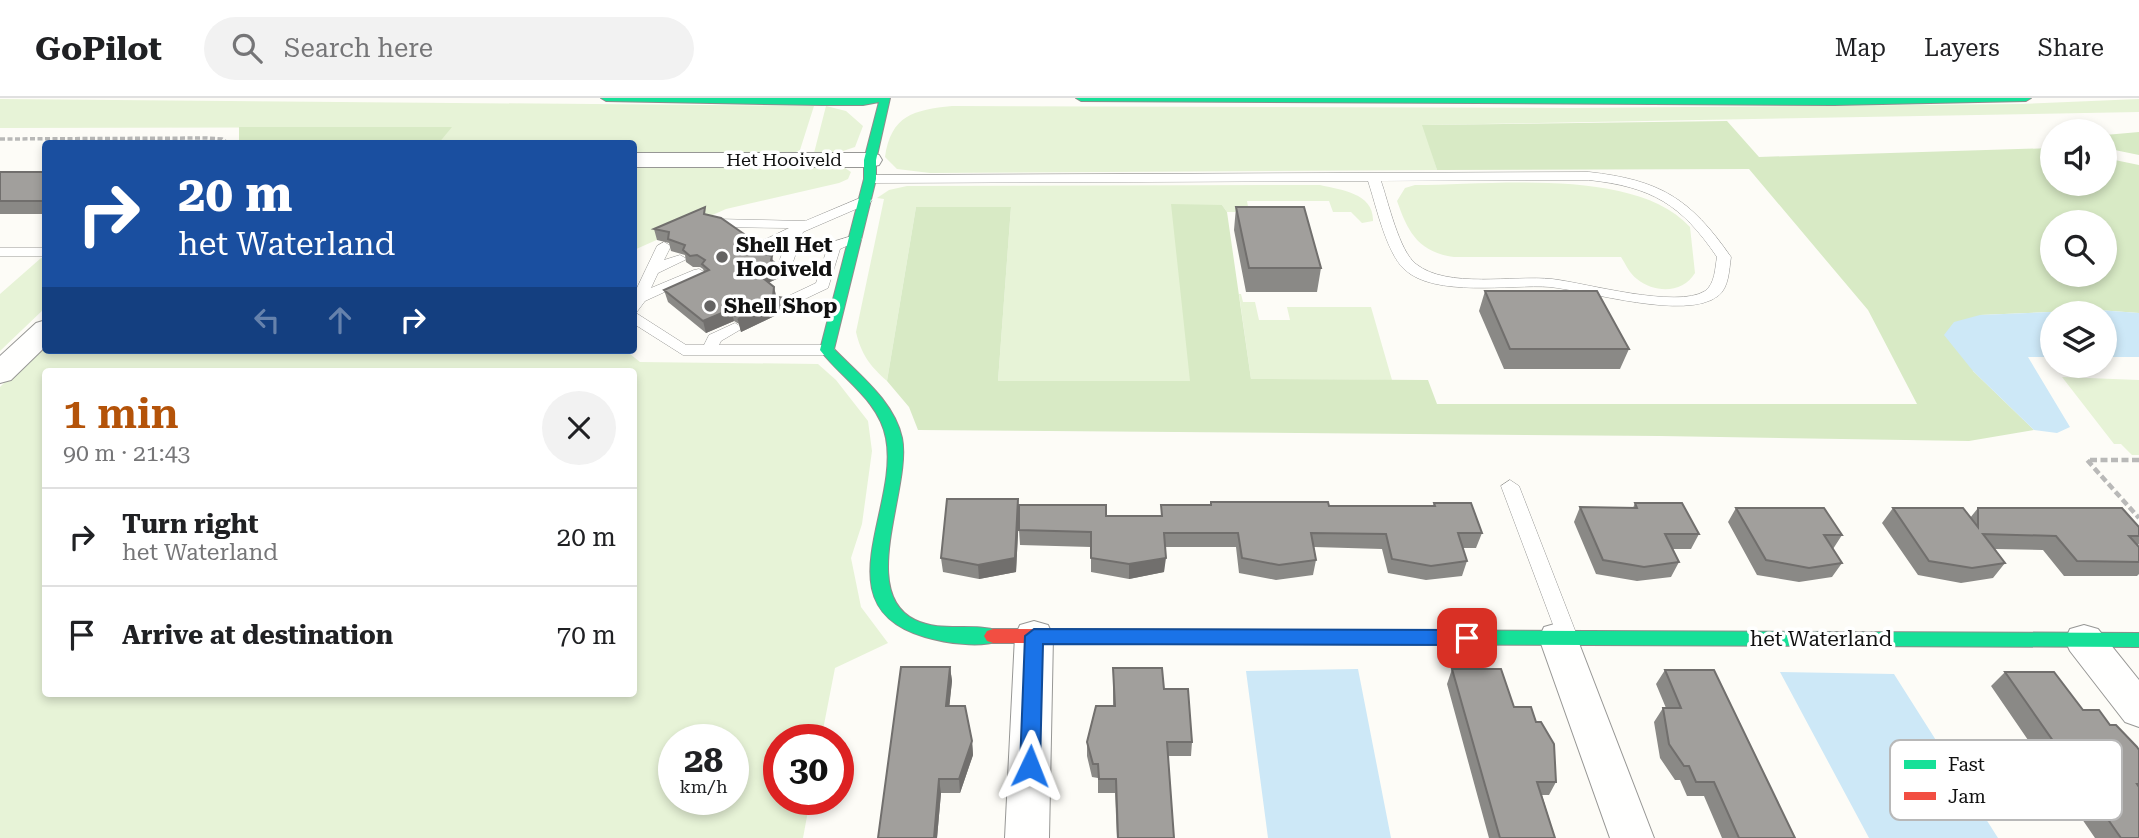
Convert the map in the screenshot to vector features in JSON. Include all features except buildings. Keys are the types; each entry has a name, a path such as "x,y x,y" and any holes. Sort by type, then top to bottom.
{"street":[{"path":"606,98 810,102 863,102 883,98"},
{"name":"Het Hooiveld","path":"637,160 870,170 883,98"},
{"path":"1081,98 1834,102 2026,98"},
{"path":"827,350 865,200 870,170"},
{"path":"0,373 42,333"},
{"name":"het Waterland","path":"827,350 878,406 892,433 895,461 876,578 888,611 906,625 933,635 2139,640"},
{"path":"1027,838 1034,636"},
{"path":"1563,638 1632,838"},
{"path":"2084,640 2139,710"}],"lane":[{"path":"870,170 1373,177 1589,176 1631,182 1671,197 1689,209 1724,257 1725,266 1713,293 1696,299 1644,298 1550,283 1440,279 1417,271 1404,258 1373,177"},
{"path":"752,249 865,200"},
{"path":"715,223 802,227"},
{"path":"733,235 759,224"},
{"path":"783,271 802,227"},
{"path":"783,304 823,285 834,246 855,239"},
{"path":"637,302 664,246"},
{"path":"0,252 42,252"},
{"path":"770,262 790,253"},
{"path":"652,270 680,259"},
{"path":"637,304 699,273"},
{"path":"637,319 684,349 827,350"},
{"path":"710,349 714,338 736,328"},
{"path":"1510,486 1563,638"}],"path":[{"path":"0,139 223,140"},
{"path":"2139,460 2087,460 2139,518"}],"green space":[{"path":"0,99 814,106 800,150 790,155 637,155 637,140 440,140 450,127 0,128"},
{"path":"2139,99 2139,112 1423,125 1437,170 930,173 897,169 885,157 893,132 906,117 926,110 952,106 1572,108 2020,104"},
{"path":"826,106 846,111 863,126 855,147 834,154 814,153"},
{"path":"1727,121 1759,157 2040,148 2040,196 2117,196 2117,160 2139,165 2139,313 2117,311 2117,301 2040,301 2040,312 1980,315 1973,371 2034,430 1969,441 918,430 909,407 887,381 916,207 1011,207 998,381 1190,381 1171,204 1222,205 1227,212 1251,379 1428,380 1437,404 1917,404 1868,310 1749,169 1437,170 1422,125"},
{"path":"239,127 452,127 441,140 239,140"},
{"path":"2139,132 2139,155 2117,150 2117,134"},
{"path":"826,164 842,166 851,172 848,179 839,183 726,209 637,249 637,165"},
{"path":"1521,182 1599,187 1635,195 1666,208 1690,227 1695,273 1690,280 1676,288 1661,289 1637,279 1621,257 1454,257 1442,254 1416,239 1401,212 1397,201 1405,188 1415,185"},
{"path":"1320,185 1355,194 1368,204 1373,221 1362,223 1351,212 1333,212 1329,201 1247,201 1249,212 1227,212 1222,205 1191,381 998,381 1011,207 916,207 887,381 867,359 858,340 856,332 884,199 877,198 889,190 907,186"},
{"path":"42,258 42,311 0,351 0,294"},
{"path":"1239,294 1243,302 1255,302 1259,320 1290,320 1287,307 1371,307 1392,380 1251,379"},
{"path":"42,345 42,354 630,354 640,362 818,364 836,380 868,421 872,451 862,524 851,558 861,607 888,643 835,668 824,724 763,724 763,815 807,815 803,838 0,838 0,387"},
{"path":"2063,378 2139,380 2139,455 2132,455 2121,444 2114,444"}],"water":[{"path":"2117,311 2139,313 2139,357 2117,357"},
{"path":"2040,312 2040,357 2028,357 2070,427 2057,433 2034,430 1973,371 1944,335 1954,322 1980,315"},
{"path":"1358,669 1391,838 1268,838 1246,671"},
{"path":"1780,672 1894,674 1936,740 1890,740 1890,820 1987,820 1998,838 1869,838"}],"traffic: fast":[{"path":"606,98 822,102 863,102 881,98"},
{"path":"885,98 870,160 870,179 827,350 876,401 894,438 894,478 880,552 880,579 884,600 894,616 910,626 931,632 993,636"},
{"path":"1081,98 1834,102 2026,98"},
{"path":"1295,637 2139,640"}],"traffic: jam":[{"path":"993,636 1295,637"}],"place":[{"name":"Shell Het Hooiveld","path":"722,257"},
{"name":"Shell Shop","path":"710,306"}],"route":[{"path":"1030,766 1034,636 1467,638"}]}
